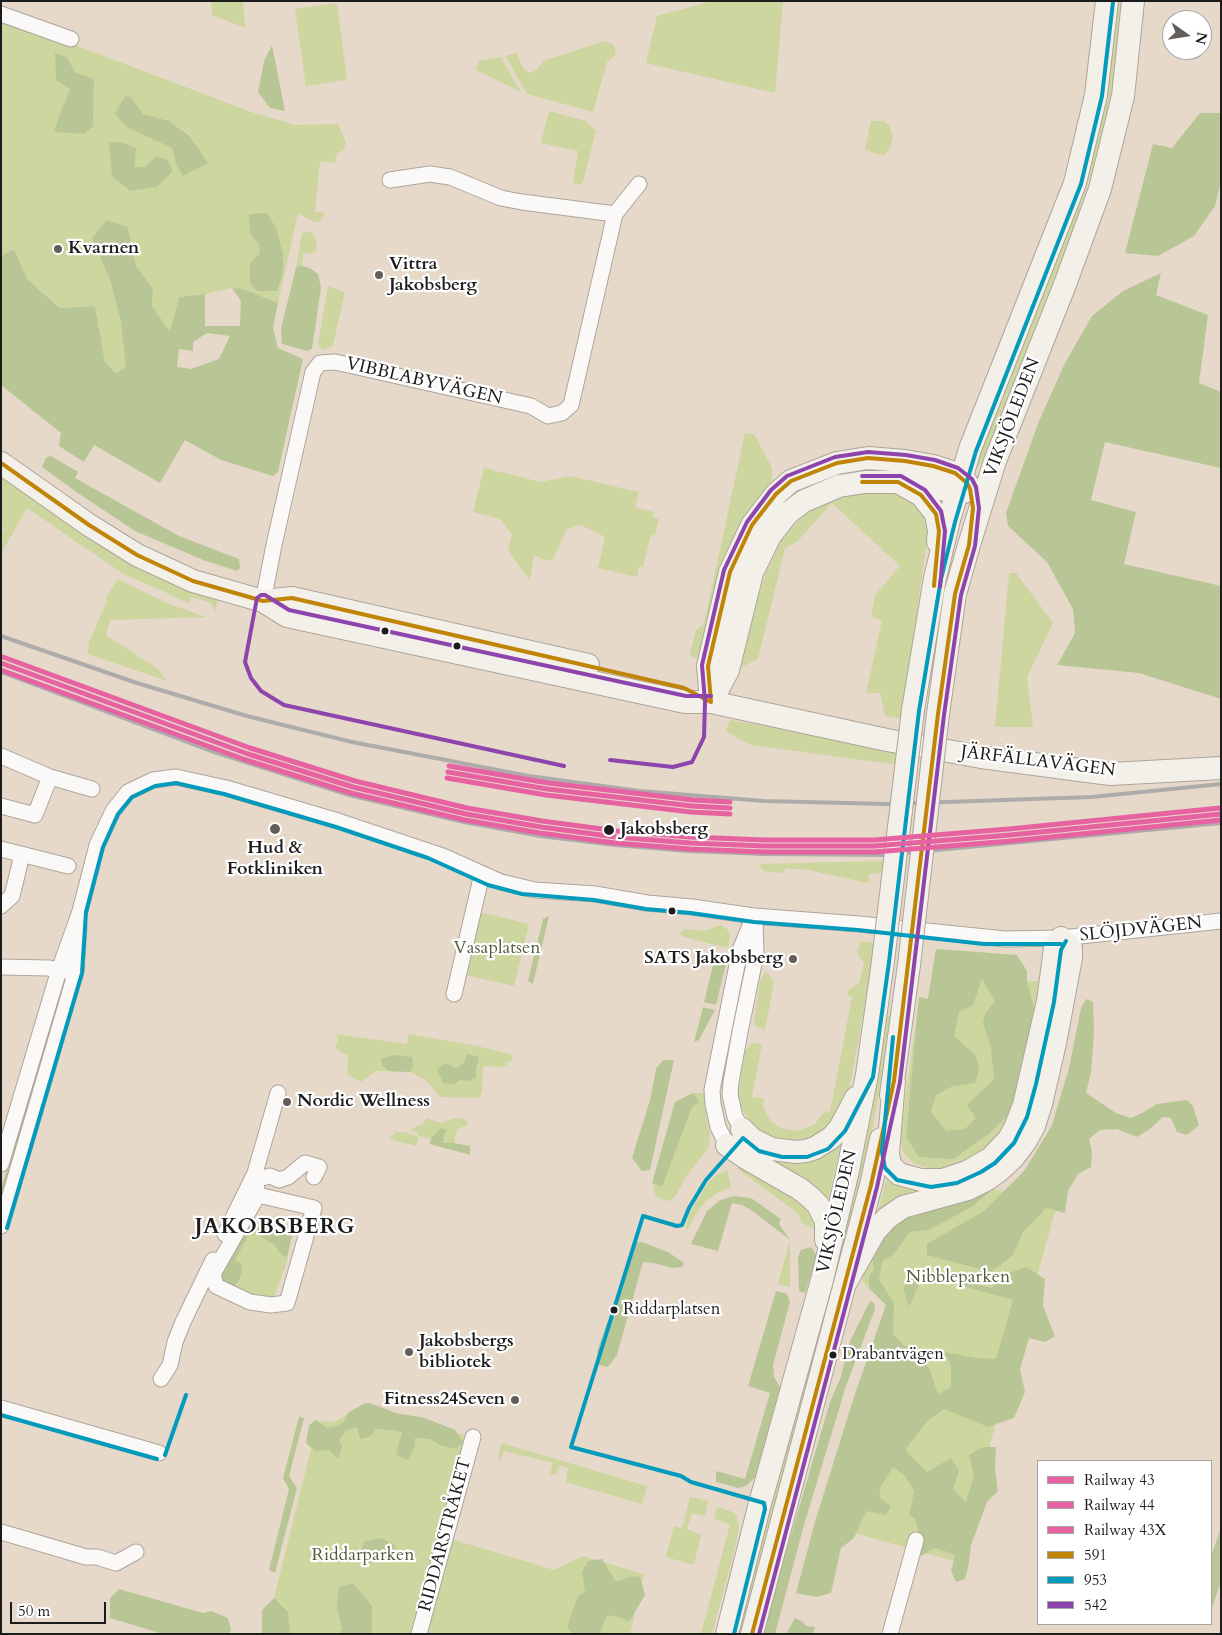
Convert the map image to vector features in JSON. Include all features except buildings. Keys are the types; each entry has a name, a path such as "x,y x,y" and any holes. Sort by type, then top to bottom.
{"main road":[{"name":"VIKSJÖLEDEN","path":"727,1634 759,1507 822,1280 847,1175 868,1074 884,961 913,710 935,578 963,486 970,450 1075,183 1096,94 1107,1"},
{"name":"VIKSJÖLEDEN","path":"752,1634 871,1185 894,1080 938,714 955,594 968,545 995,461 1064,287 1100,189 1122,96 1133,1"},
{"path":"933,466 954,459 970,450"},
{"path":"710,702 708,666 730,572 752,524 776,494 791,482 836,463 868,458 905,461 933,466 955,473 973,508 968,545"},
{"path":"710,702 728,670 752,573 770,536 788,513 804,501 839,486 866,482 898,482 963,486 980,481 995,461"},
{"name":"JÄRFÄLLAVÄGEN","path":"1,463 89,525 137,555 193,581 263,601 292,598 684,688 710,702 887,740 981,757 1110,774 1221,768"},
{"path":"898,482 921,495 936,514 939,531 935,578"},
{"path":"846,1282 876,1232 887,1218 903,1207 968,1189 986,1180 1013,1158 1025,1142 1034,1126 1041,1104 1055,1043 1071,958 1071,948 1061,938 1055,948 1048,1000 1024,1105 1009,1140 991,1158 967,1172 943,1180 921,1180 899,1174 890,1165 888,1153 894,1080"},
{"path":"742,1129 752,1139 772,1149 796,1152 816,1148 832,1138 840,1128 868,1074"},
{"path":"727,1145 800,1189 818,1205 826,1222 827,1229 822,1280"}],"street":[{"path":"1,14 71,39"},
{"path":"390,180 430,174 450,177 500,198 615,214"},
{"name":"VIBBLABYVÄGEN","path":"263,601 313,372 317,366 335,362 531,406 548,416 562,413 571,405 615,214 639,184"},
{"path":"1,756 50,777 92,789"},
{"path":"1,806 34,815 50,777"},
{"name":"SLÖJDVÄGEN","path":"80,911 97,845 113,811 128,792 153,780 176,777 226,788 338,821 443,856 501,882 523,888 595,894 648,903 754,916 859,924 985,938 1061,938 1221,921"},
{"path":"1,849 68,866"},
{"path":"1,906 12,896 22,855"},
{"path":"454,994 482,874"},
{"path":"1,1164 59,970 80,911"},
{"path":"1,1226 76,971 80,911"},
{"path":"742,1129 735,1117 730,1095 740,1032 756,954 754,916"},
{"path":"727,1145 718,1127 713,1104 713,1083 740,950 754,916"},
{"path":"1,968 76,971"},
{"path":"252,1193 314,1208 287,1303 271,1305 250,1302 216,1286 213,1274 252,1193 255,1173 278,1093"},
{"path":"161,1379 170,1365 183,1322 256,1186 258,1178 270,1176 279,1180 288,1177 305,1163 319,1167 314,1177"},
{"path":"1,1408 159,1453"},
{"name":"RIDDARSTRÅKET","path":"419,1634 473,1437"},
{"path":"1,1532 86,1557 97,1557 116,1563 136,1552"},
{"path":"890,1634 916,1540"}],"green space":[{"path":"209,1 243,1 245,28 212,15 211,2"},
{"path":"713,1 783,1 775,93 646,63 657,16"},
{"path":"1111,1 1126,1 1103,136 1072,233 982,462 971,475 1042,287"},
{"path":"337,3 347,80 306,86 295,9"},
{"path":"1,17 254,113 293,125 338,124 346,142 344,150 337,154 335,163 320,161 315,212 324,213 324,216 319,222 314,222 298,213 278,303 243,289 232,288 179,297 170,333 152,306 153,289 136,266 128,227 92,238 110,280 121,322 127,367 116,373 105,362 95,306 61,308 27,279 14,249 1,256","holes":["67,57 75,72 94,79 93,126 62,108 70,88","131,97 143,114 169,121 190,135 207,163 176,164 172,148 128,128","136,148 135,167 145,167 112,175","276,228 283,254 283,273 260,253 259,244 250,234"]},
{"path":"605,41 614,45 616,54 607,62 593,112 527,94 505,56 517,53 523,68 530,73 538,69 543,61"},
{"path":"272,45 285,111 270,108 258,92 264,61"},
{"path":"55,53 67,57 75,72 94,79 93,126 84,134 54,132 70,89 56,80"},
{"path":"501,57 521,92 476,70 478,61"},
{"path":"125,96 131,97 143,114 169,121 190,136 208,163 183,176 176,164 172,148 128,128 115,114"},
{"path":"549,111 586,121 596,131 582,185 573,183 578,151 541,143"},
{"path":"1200,113 1221,113 1221,181 1215,206 1194,236 1158,256 1125,253 1153,144 1172,148"},
{"path":"871,121 884,121 890,127 893,138 890,148 884,155 865,149"},
{"path":"120,142 136,148 135,167 145,167 156,156 167,160 173,171 157,187 130,191 112,176 109,143"},
{"path":"267,213 276,228 283,254 283,273 277,291 257,291 250,283 250,264 260,253 259,244 250,234 249,214"},
{"path":"107,220 128,227 136,266 153,289 152,306 170,332 179,297 205,294 205,326 240,326 241,301 232,288 243,289 278,303 273,328 278,348 303,359 278,472 273,476 221,460 185,440 160,483 94,445 84,462 59,446 61,433 1,385 1,256 14,249 27,279 60,308 95,306 105,362 116,373 126,367 121,322 110,280 92,238","holes":["207,333 230,336 219,359 191,369 177,367 179,349 193,351 193,342"]},
{"path":"308,231 313,234 317,242 316,252 310,254 303,253 302,266 296,267 302,233"},
{"path":"296,267 310,268 318,274 321,288 312,349 307,351 282,344 281,329"},
{"path":"1161,273 1156,295 1208,315 1199,383 1221,392 1221,468 1105,442 1091,500 1136,512 1124,564 1221,586 1221,699 1139,673 1057,665 1075,633 1073,609 1047,562 1008,526 1006,513 1039,421 1065,363 1092,316 1123,291"},
{"path":"328,286 345,292 333,345 325,350 321,349 318,344"},
{"path":"745,433 754,434 772,468 772,479 769,486 737,529 721,576 699,657 692,658 690,654 696,630 704,624"},
{"path":"51,456 78,472 75,478 179,536 239,559 240,568 237,571 203,560 135,531 42,467 46,458"},
{"path":"484,468 541,482 570,476 639,492 635,508 654,512 653,517 659,519 655,535 651,535 643,567 639,567 637,577 598,568 605,537 581,525 567,529 552,561 534,555 530,581 508,551 512,535 500,519 473,512"},
{"path":"1,475 125,561 192,592 218,600 215,612 211,603 191,597 189,603 122,573 27,508 1,554 1,534 4,528 1,526"},
{"path":"849,492 896,492 914,500 925,512 929,526 902,719 885,716 880,693 866,693 882,620 871,617 875,595 900,566 832,503 797,542 785,548 758,659 742,667 752,614 767,571 781,542 799,520 822,501"},
{"path":"1009,573 1016,573 1053,623 1027,677 1033,727 995,727"},
{"path":"118,579 169,604 206,617 110,620 106,635 158,669 167,681 88,654 89,642 107,601 105,600"},
{"path":"730,720 899,749 898,765 752,745 726,731"},
{"path":"884,861 885,873 869,874 868,883 808,870 787,868 781,873 763,871 759,864"},
{"name":"Vasaplatsen","path":"480,912 529,924 514,986 465,975"},
{"path":"549,916 533,984 528,981 543,919"},
{"path":"721,925 730,933 727,948 684,937 680,934 683,929 704,931"},
{"path":"861,941 876,943 849,1092 838,1119 808,1141 780,1142 754,1128 742,1109 738,1093 745,1051 752,1043 762,1044 752,1097 764,1099 763,1107 770,1120 781,1128 797,1131 814,1125 825,1111 830,1112 852,997 847,996 849,989 859,983 864,963 857,953"},
{"path":"936,949 1017,955 1027,971 1027,981 1041,981 1009,1129 985,1155 940,1172 913,1163 903,1152 900,1140 919,997 928,999"},
{"path":"936,949 1017,955 1027,971 1027,981 1037,1020 1012,1111 989,1134 953,1159 919,1157 906,1137 919,997 928,999","holes":["982,979 995,1001 986,1012 983,1022 991,1048 994,1079 967,1105 976,1118 965,1129 946,1131 931,1112 936,1095 953,1086 975,1083 979,1070 976,1056 954,1036 959,1012 973,1005"]},
{"path":"715,957 727,960 716,1005 704,1002"},
{"path":"767,972 774,982 765,1030 756,1026 754,1019 760,981"},
{"path":"61,981 67,983 1,1214 1,1189"},
{"path":"1086,999 1093,1002 1094,1033 1091,1072 1086,1093 1116,1113 1131,1118 1157,1104 1187,1100 1193,1106 1199,1125 1187,1135 1177,1132 1171,1118 1163,1117 1150,1129 1137,1137 1117,1129 1100,1130 1089,1139 1092,1152 1091,1167 1078,1174 1068,1191 1065,1213 1046,1208 1023,1232 1013,1255 991,1272 927,1255 927,1244 984,1211 1024,1171 1052,1125 1069,1068 1081,1008"},
{"path":"703,1007 715,1010 699,1040 694,1042"},
{"path":"885,1016 893,1017 860,1196 741,1634 735,1634"},
{"path":"336,1034 407,1044 408,1034 477,1046 513,1055 511,1062 508,1061 507,1067 483,1066 482,1093 478,1098 440,1097 427,1081 410,1072 376,1071 361,1082 347,1074 348,1056 335,1048 338,1041"},
{"path":"467,1054 479,1057 476,1077 469,1081 460,1080 454,1084 443,1083 437,1069 446,1063 456,1068 464,1063"},
{"path":"392,1055 412,1057 413,1065 410,1072 389,1071 383,1066 381,1059"},
{"path":"663,1060 674,1060 650,1170 642,1171 632,1158 650,1100 656,1069"},
{"path":"693,1093 706,1093 707,1119 710,1134 708,1148 688,1174 676,1195 671,1200 666,1201 656,1196 653,1189 675,1102"},
{"path":"693,1093 699,1102 692,1107 662,1187 652,1183 675,1102"},
{"path":"427,1118 441,1123 456,1118 467,1120 467,1125 458,1129 454,1138 456,1143 443,1144 444,1136 441,1128 431,1139 419,1136 416,1146 389,1139 396,1132 418,1136 419,1133 409,1130 422,1124"},
{"path":"440,1128 447,1130 443,1143 470,1146 470,1155 430,1144 431,1139"},
{"path":"842,1140 827,1205 751,1153"},
{"path":"1016,1145 878,1211 887,1176 901,1184"},
{"path":"736,1168 743,1168 803,1197 821,1233 801,1222 798,1213"},
{"path":"727,1170 731,1187 707,1200 697,1212 688,1229 685,1230 689,1215 705,1187 715,1176"},
{"name":"Nibbleparken","path":"993,1189 1057,1205 957,1562 815,1522 855,1394 886,1305 862,1281 871,1251"},
{"path":"993,1189 973,1206 929,1230 910,1232 893,1255 882,1261 879,1280 894,1303 893,1335 929,1368 938,1394 951,1387 951,1366 944,1352 977,1358 996,1359 1013,1300 923,1275 909,1307 903,1288 920,1269 991,1288 1009,1273 1026,1267 1045,1279 1043,1306 1055,1336 1045,1342 1029,1338 1020,1369 1025,1392 1014,1418 988,1427 944,1409 927,1421 905,1450 927,1472 951,1458 959,1470 953,1490 966,1502 974,1475 969,1455 983,1447 996,1447 995,1468 998,1491 987,1502 971,1545 965,1579 956,1582 951,1571 955,1556 948,1552 934,1548 921,1556 920,1537 915,1518 909,1516 914,1491 905,1476 893,1467 881,1486 879,1497 891,1506 886,1515 866,1511 854,1538 841,1548 831,1593 816,1597 796,1593 815,1522 855,1394 886,1305 869,1288 869,1277 874,1269 871,1251 899,1218"},
{"path":"734,1196 751,1198 781,1219 779,1224 790,1240 754,1212 742,1205 732,1203 718,1251 691,1244 707,1211 720,1200"},
{"path":"248,1221 253,1221 252,1225 260,1228 291,1232 287,1257 282,1255 273,1244 251,1231 235,1260 241,1263 242,1272 238,1282 230,1289 225,1282 220,1281 219,1277"},
{"path":"253,1221 252,1225 260,1228 291,1232 292,1235 286,1265 272,1302 230,1289 225,1282 220,1281"},
{"path":"790,1240 790,1287 778,1284"},
{"path":"642,1242 668,1252 684,1263 683,1267 672,1268 643,1262 617,1355 608,1367 599,1365 597,1351 636,1243"},
{"path":"811,1247 817,1256 805,1293 799,1291 798,1257 801,1250"},
{"path":"776,1291 787,1294 790,1302 773,1365 774,1377 780,1387 755,1477 746,1486 738,1488 716,1482 716,1471 745,1479 770,1393 748,1386"},
{"path":"870,1301 874,1303 875,1309 846,1386 804,1525 775,1634 762,1634 830,1402 840,1379 850,1341"},
{"path":"370,1403 396,1413 425,1418 455,1430 463,1442 456,1449 440,1445 430,1439 415,1438 415,1445 408,1460 396,1455 402,1432 393,1430 376,1429 371,1436 360,1439 357,1427 347,1430 339,1439 342,1447 338,1459 328,1450 315,1451 306,1443 309,1425 316,1420 327,1428 336,1426 344,1422 348,1413 363,1404"},
{"name":"Riddarparken","path":"363,1406 467,1436 438,1535 554,1570 583,1556 644,1574 630,1634 265,1634 318,1421 334,1422"},
{"path":"299,1417 304,1418 289,1476 297,1488 275,1573 269,1570 289,1489 283,1478"},
{"path":"502,1443 647,1486 642,1504 566,1482 568,1468 560,1465 556,1475 550,1474 553,1463 504,1451 501,1460 499,1459 499,1450"},
{"path":"690,1497 708,1501 705,1516 692,1513 687,1529 701,1535 694,1565 666,1557 674,1526 682,1528"},
{"path":"717,1507 733,1512 737,1516 739,1528 712,1634 701,1634 730,1524 714,1519"},
{"path":"1221,1528 1221,1581 1212,1608 1212,1554"},
{"path":"382,1538 394,1544 398,1552 383,1560 368,1563 360,1555 364,1541"},
{"path":"602,1559 616,1582 632,1576 640,1577 645,1595 629,1622 619,1617 607,1615 600,1632 607,1634 572,1634 567,1627 578,1596 585,1592 582,1572 588,1561"},
{"path":"353,1583 372,1606 372,1634 338,1634 342,1629 337,1607 339,1587"},
{"path":"119,1589 203,1613 211,1611 228,1618 231,1629 230,1634 163,1634 110,1618 110,1598"},
{"path":"274,1598 288,1612 290,1634 262,1634 262,1610"},
{"path":"795,1618 806,1626 815,1627 813,1634 786,1634"}],"railway":[{"path":"1,636 137,683 247,716 352,742 529,776 640,791 764,801 887,804 1092,797 1221,784"},
{"path":"1,672 211,751 349,795 464,822 540,836 688,851 885,855 1221,823"}],"rail line":[{"name":"43X","path":"3,657 250,748 355,781 467,808 617,831 690,837 765,840 874,840 1220,808"},
{"name":"43","path":"1,663 248,754 353,787 466,814 616,837 690,843 765,846 874,846 1010,835 1221,814"},
{"name":"44","path":"1,670 246,760 351,793 465,820 615,843 765,852 874,852 1011,841 1221,820"},
{"name":"43X","path":"449,766 548,783 693,800 730,802"},
{"name":"43","path":"448,772 547,789 692,806 730,808"},
{"name":"44","path":"447,778 546,795 691,812 730,814"}],"transit line":[{"name":"953","path":"734,1634 765,1509 764,1503 691,1482 681,1476 571,1447 643,1216 677,1226 682,1225 689,1208 706,1180 743,1138 759,1151 782,1157 807,1157 828,1149 845,1131 873,1077 889,962 919,711 941,579 955,522 976,451 1081,184 1102,96 1113,2"},
{"name":"542","path":"610,760 673,767 692,762 704,737 705,702 702,665 724,570 747,522 771,490 787,476 835,457 868,452 906,455 935,460 958,468 972,479 976,487 979,508 975,546 961,595 944,715 900,1082 877,1187 759,1634"},
{"name":"591","path":"711,702 708,666 730,572 752,525 776,494 791,481 837,463 868,458 905,461 933,466 955,473 967,483 970,489 973,508 969,545 955,594 938,714 894,1081 871,1185 752,1634"},
{"name":"591","path":"1,463 89,525 137,555 193,581 263,601 292,598 684,688 711,702"},
{"name":"542","path":"862,476 901,476 925,490 941,511 945,531 940,587"},
{"name":"591","path":"862,482 898,482 921,495 936,514 939,531 934,586"},
{"name":"542","path":"564,766 284,705 261,691 251,678 245,662 257,598 265,595 289,610 686,696 711,696"},
{"name":"953","path":"7,1228 82,973 86,912 103,847 118,814 132,797 155,786 176,783 224,794 336,827 428,858 488,885 522,894 594,900 646,909 754,922 858,930 984,944 1061,944"},
{"name":"953","path":"893,1037 882,1152 885,1168 897,1180 931,1187 957,1183 981,1172 995,1163 1014,1143 1027,1117 1054,1002 1061,950 1066,941"},
{"name":"953","path":"165,1455 186,1395"},
{"name":"953","path":"1,1415 157,1459"}],"place":[{"name":"Kvarnen","path":"58,249"},
{"name":"Vittra Jakobsberg","path":"379,275"},
{"name":"Hud & Fotkliniken","path":"275,829"},
{"name":"Jakobsberg","path":"609,830"},
{"name":"SATS Jakobsberg","path":"793,959"},
{"name":"Nordic Wellness","path":"287,1102"},
{"name":"Riddarplatsen","path":"614,1310"},
{"name":"Jakobsbergs bibliotek","path":"409,1352"},
{"name":"Drabantvägen","path":"833,1355"},
{"name":"Fitness24Seven","path":"515,1400"}],"district":[{"name":"JAKOBSBERG","path":"275,1228"}]}
